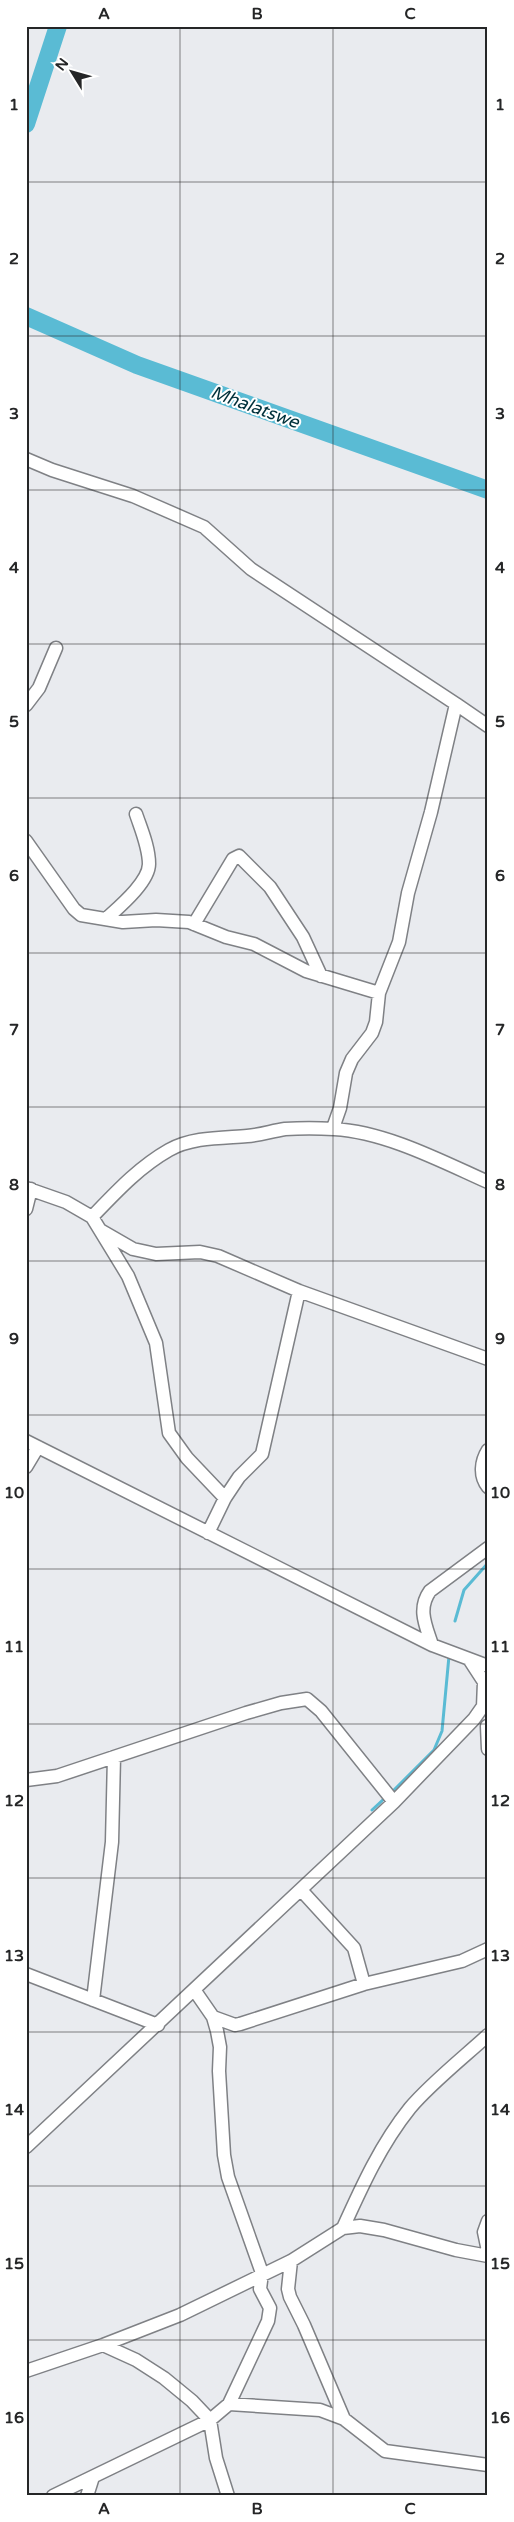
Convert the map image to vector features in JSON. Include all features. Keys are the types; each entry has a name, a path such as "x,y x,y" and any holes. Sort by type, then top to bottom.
{"street":[{"path":"26,459 52,470 133,496 204,526 250,569 488,726"},
{"path":"26,705 39,688 56,648"},
{"path":"333,1128 340,1108 348,1066 372,1033 376,1022 379,993 399,942 408,893 431,812 456,704"},
{"path":"106,919 129,897 149,866 148,855 136,814"},
{"path":"26,841 74,909 81,915 123,922 156,920 194,924 226,937 254,944 306,971 379,993"},
{"path":"194,924 233,859 239,856 270,887 303,937 321,976"},
{"path":"92,1217 126,1182 148,1163 171,1149 212,1138 255,1135 284,1129 333,1128 367,1135 423,1153 488,1182"},
{"path":"26,1209 29,1188 66,1202 92,1217 128,1276 156,1343 169,1433 186,1458 225,1498"},
{"path":"100,1230 133,1249 156,1254 200,1252 218,1256 298,1291 487,1356"},
{"path":"208,1533 225,1498 240,1477 262,1454 298,1291"},
{"path":"26,1441 432,1645 488,1666"},
{"path":"26,1467 38,1448"},
{"path":"488,1450 483,1457 482,1470 488,1487"},
{"path":"432,1645 424,1623 424,1599 437,1586 488,1548"},
{"path":"26,2147 302,1890 394,1802 474,1719 486,1703 484,1682 469,1659"},
{"path":"26,1780 57,1776 246,1713 281,1703 307,1699 321,1711 394,1802"},
{"path":"474,1719 487,1726 488,1749"},
{"path":"93,2000 112,1842 114,1757"},
{"path":"302,1890 354,1948 364,1984"},
{"path":"220,2047 226,2033 235,2025 364,1984 454,1963 488,1949"},
{"path":"26,1974 158,2025"},
{"path":"53,2496 210,2420 229,2404 268,2321 270,2308 260,2289 262,2273 228,2177 224,2155 219,2071 220,2047 212,2016 195,1991"},
{"path":"212,2016 235,2025"},
{"path":"343,2228 371,2168 389,2137 411,2107 488,2035"},
{"path":"488,2221 484,2232 488,2251"},
{"path":"26,2371 103,2345 180,2315 262,2273 290,2261 343,2228 360,2226 384,2230 456,2250 488,2256"},
{"path":"290,2261 288,2289 290,2297 344,2419"},
{"path":"103,2345 136,2360 164,2378 192,2401 210,2420 216,2458 228,2496"},
{"path":"229,2404 320,2410 344,2419 385,2451 488,2465"},
{"path":"87,2496 94,2477"}],"waterway":[{"name":"Mhalatswe","path":"26,124 58,26"},
{"name":"Mhalatswe","path":"26,316 137,365 488,490"},
{"path":"455,1621 464,1590 488,1563"},
{"path":"391,1793 434,1750 442,1731 449,1656"},
{"path":"372,1810 386,1797"}]}
